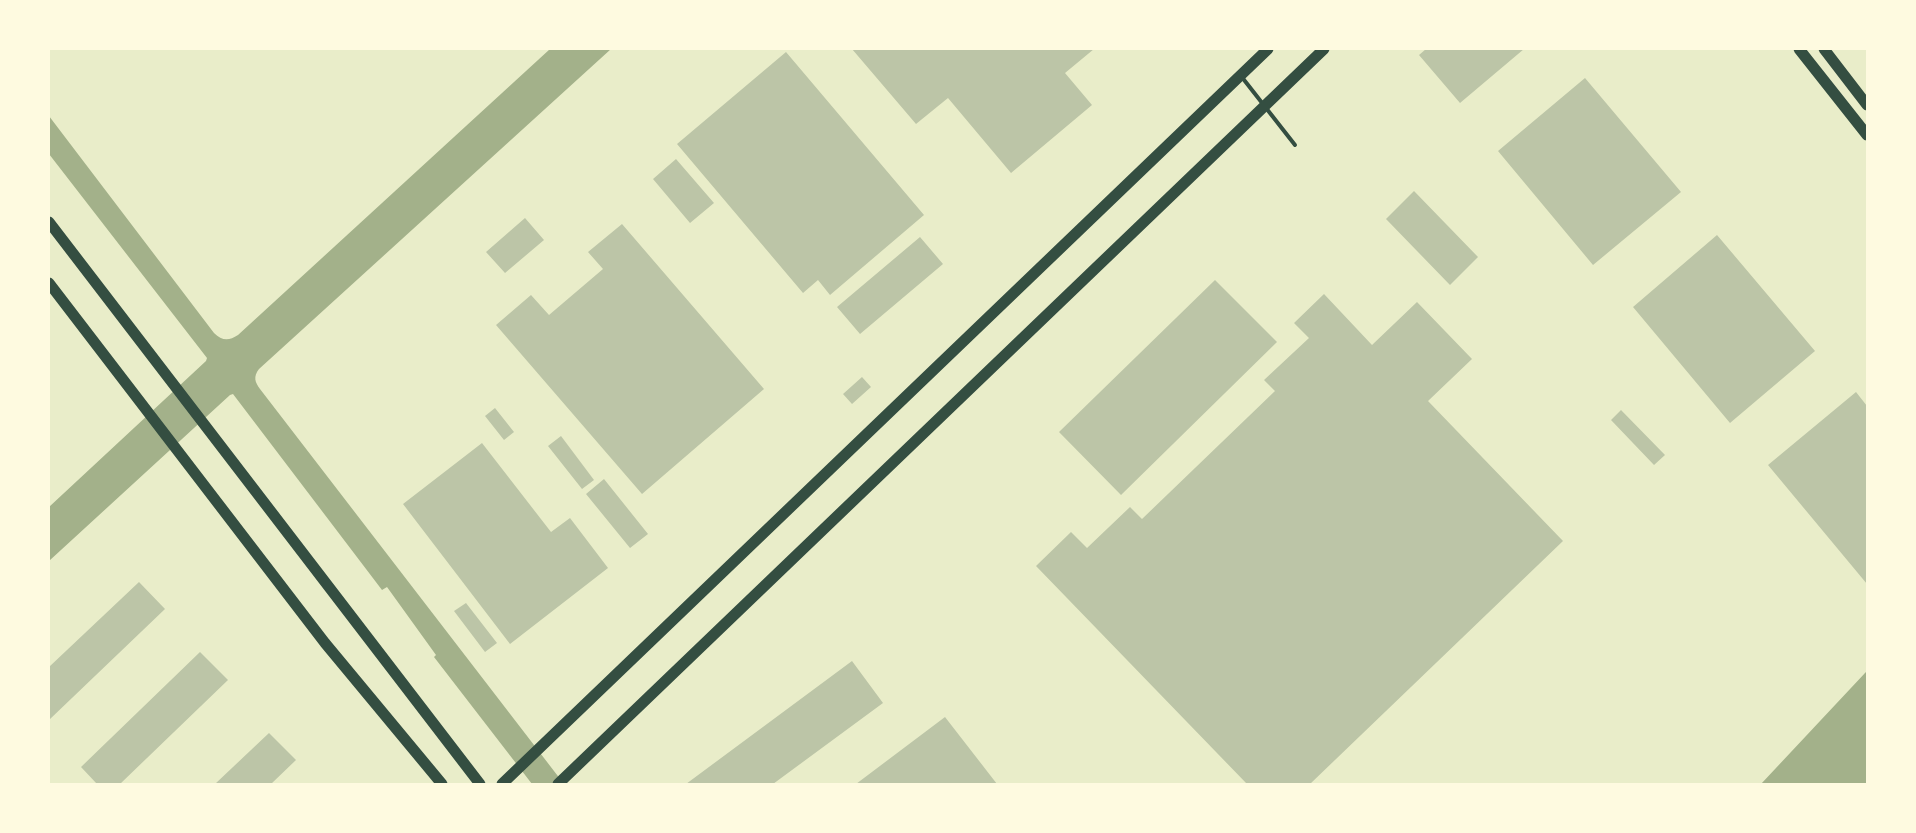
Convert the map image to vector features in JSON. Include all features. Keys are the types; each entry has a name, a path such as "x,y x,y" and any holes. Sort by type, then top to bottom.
{"main road":[{"path":"502,784 1268,49"},
{"path":"561,781 1324,49"},
{"path":"1799,49 1867,135"},
{"path":"1824,49 1867,104"},
{"path":"49,222 480,784"},
{"path":"49,282 325,643 442,784"}],"lane":[{"path":"1240,76 1295,145"}],"shaded area":[{"path":"550,49 611,49 259,369 255,377 260,389 564,784 532,784 434,657 436,655 387,587 382,590 233,394 49,561 49,507 207,358 49,154 49,116 214,333 220,338 229,339 238,335"},
{"path":"1867,671 1867,784 1761,784 1865,673"}],"building":[{"path":"852,49 1094,49 1065,73 1092,105 1011,173 948,98 916,124"},
{"path":"1426,49 1524,49 1460,103 1419,55"},
{"path":"786,52 924,215 830,295 818,280 803,293 677,144"},
{"path":"1585,78 1681,192 1593,265 1498,151"},
{"path":"676,159 714,203 690,223 653,179"},
{"path":"1414,191 1478,257 1450,285 1386,219"},
{"path":"525,218 544,240 505,273 486,252"},
{"path":"622,224 764,389 642,494 496,325 531,295 549,315 603,269 588,252"},
{"path":"1717,235 1815,351 1730,423 1633,307"},
{"path":"920,237 943,264 860,334 837,307"},
{"path":"1215,280 1277,342 1121,495 1059,432"},
{"path":"1324,294 1372,345 1417,302 1472,359 1428,401 1563,541 1310,784 1247,784 1036,566 1071,532 1087,548 1130,507 1142,519 1275,391 1264,380 1309,338 1294,323"},
{"path":"862,377 871,387 852,404 843,394"},
{"path":"1856,392 1867,406 1867,584 1768,465"},
{"path":"495,408 514,432 504,440 485,416"},
{"path":"1621,410 1665,455 1654,465 1611,420"},
{"path":"561,436 594,480 582,489 548,446"},
{"path":"482,443 551,532 570,518 608,568 510,644 403,504"},
{"path":"604,479 648,534 630,548 586,494"},
{"path":"139,582 165,609 49,720 49,667"},
{"path":"466,603 497,643 485,652 454,611"},
{"path":"200,652 228,680 120,784 97,784 81,767"},
{"path":"852,661 883,703 773,784 686,784"},
{"path":"945,717 997,784 856,784"},
{"path":"269,733 296,760 271,784 215,784"}]}
